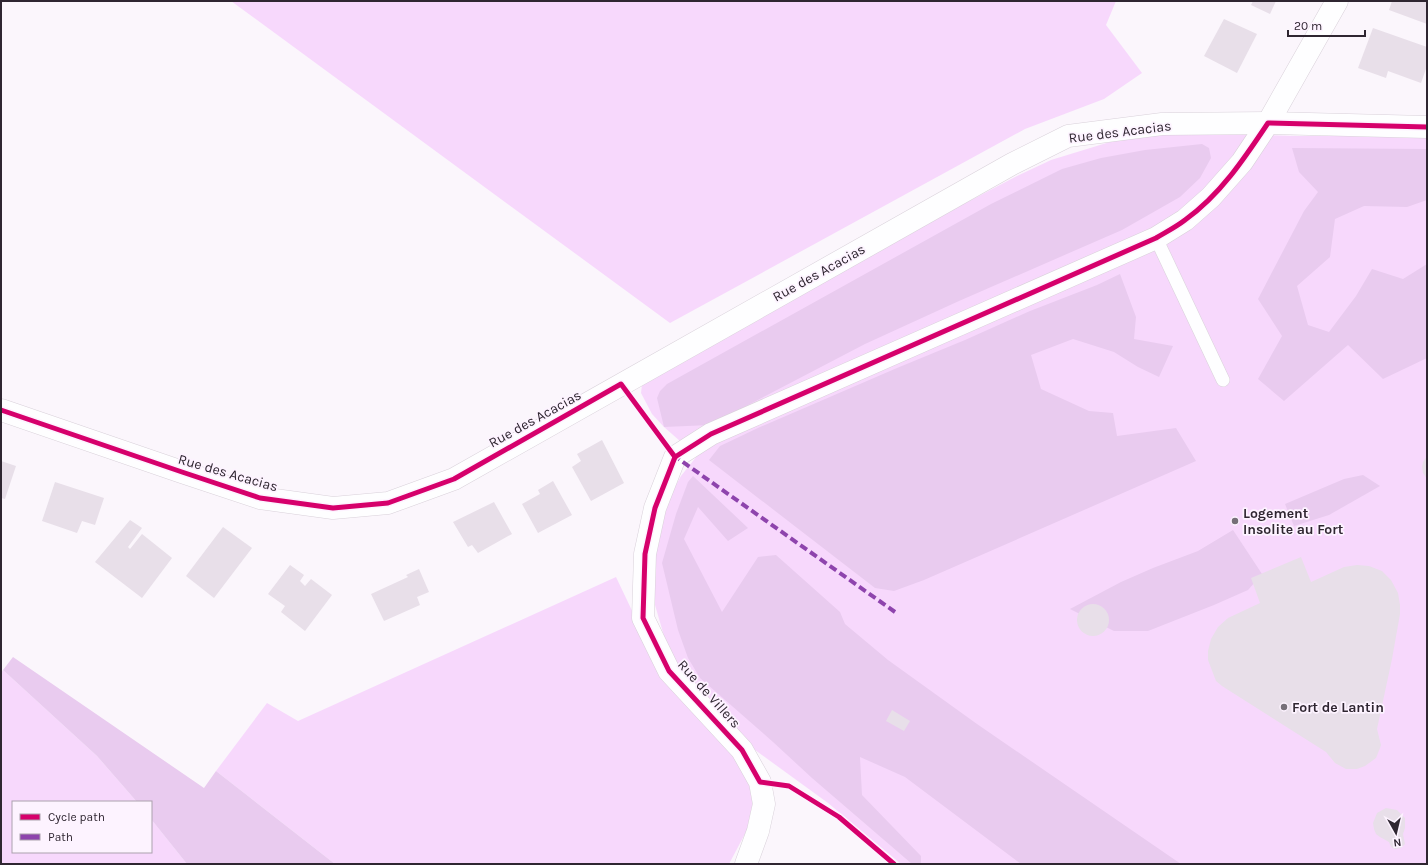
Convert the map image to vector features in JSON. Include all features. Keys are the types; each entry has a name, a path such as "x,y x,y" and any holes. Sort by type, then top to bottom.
{"street":[{"path":"1156,238 1185,220 1211,197 1242,162 1268,123 1336,1"},
{"name":"Rue des Acacias","path":"1,410 260,498 333,508 388,503 454,479 1012,164 1068,136 1162,124 1268,123 1427,127"},
{"name":"Rue de Villers","path":"746,864 758,831 764,804 760,782 742,750 669,671 643,618 645,554 655,508 675,457 711,434 1156,238"}],"lane":[{"path":"1156,238 1223,380"}],"shaded area":[{"path":"231,1 1116,1 1106,25 1142,73 1104,99 1025,129 670,323"},
{"path":"1173,133 1299,136 1427,136 1427,864 901,864 828,803 751,747 677,666 664,636 655,605 651,580 652,560 668,499 681,476 697,456 664,427 652,414 641,393 642,385 958,207 1017,176 1051,160 1113,141"},
{"path":"1202,144 1209,148 1211,158 1200,178 1180,197 1122,230 865,344 710,425 664,427 657,398 660,391 667,384 991,204 1062,169 1101,158 1145,150"},
{"path":"1292,148 1427,149 1427,200 1407,207 1364,206 1335,219 1330,257 1297,286 1308,325 1329,332 1356,296 1372,269 1403,279 1427,264 1427,358 1383,379 1348,345 1284,401 1258,379 1282,336 1258,299 1304,211 1318,192 1299,172"},
{"path":"1120,274 1136,317 1134,339 1173,346 1159,377 1138,367 1114,352 1073,339 1031,355 1041,389 1089,411 1113,413 1117,436 1176,428 1196,461 924,580 894,591 875,588 709,460 720,446 760,427"},
{"path":"1363,475 1380,486 1329,515 1294,526 1285,504 1344,479"},
{"path":"693,476 748,528 728,541 698,507 684,539 722,612 758,557 776,555 840,612 845,624 888,660 977,724 1181,864 1021,864 905,777 860,757 862,795 921,856 921,864 912,864 812,778 700,678 688,658 678,630 662,563 676,514 688,482"},
{"path":"1233,530 1262,574 1248,590 1148,631 1114,631 1070,609 1121,582 1198,551"},
{"path":"616,577 655,659 735,753 755,793 747,830 729,864 335,864 216,771 267,703 298,721"},
{"path":"13,657 204,788 216,771 335,864 187,864 152,820 152,801 136,801 97,756 3,670"},
{"path":"3,670 97,756 136,801 12,801 12,853 152,853 152,820 187,864 1,864 1,673"}],"building":[{"path":"1253,1 1276,1 1270,14 1251,5"},
{"path":"1392,1 1427,1 1427,24 1389,10"},
{"path":"1224,19 1257,34 1237,73 1204,56"},
{"path":"1373,28 1427,47 1427,66 1421,83 1388,71 1386,78 1358,68"},
{"path":"602,440 624,483 591,501 572,467 581,461 577,454"},
{"path":"1427,456 1427,479 1423,473 1422,467"},
{"path":"1,461 16,466 5,499 1,498"},
{"path":"553,481 572,515 538,533 522,504 540,494 538,490"},
{"path":"55,482 104,498 95,525 82,521 77,533 42,521"},
{"path":"494,502 512,534 478,553 472,545 468,547 453,522"},
{"path":"130,520 142,528 128,547 130,549 142,534 172,558 142,598 95,562"},
{"path":"223,527 252,548 214,598 186,576"},
{"path":"1301,557 1311,582 1344,567 1357,565 1369,566 1382,571 1391,580 1398,593 1400,614 1377,729 1381,745 1376,758 1365,766 1357,769 1346,769 1335,763 1326,752 1222,686 1216,681 1208,660 1208,651 1211,639 1218,627 1228,618 1260,603 1251,578"},
{"path":"290,565 304,575 300,581 305,586 311,579 332,595 305,631 281,612 285,606 268,594"},
{"path":"419,569 429,592 417,597 420,605 384,621 371,594 408,577 406,575"},
{"path":"1090,604 1096,604 1106,611 1109,620 1108,626 1102,633 1096,636 1090,636 1080,629 1077,623 1077,617 1084,607"},
{"path":"892,710 910,721 904,731 886,721"},
{"path":"1386,808 1397,810 1405,818 1405,828 1403,834 1405,844 1401,848 1395,849 1391,847 1389,842 1376,834 1374,829 1373,823 1377,813"}],"marked path":[{"path":"673,455 895,612"}],"cycle path":[{"path":"675,457 711,434 1156,238 1182,223 1198,210 1220,188 1231,176 1268,123 1427,127"},
{"path":"1,410 260,498 333,508 388,503 454,479 621,384 675,457"},
{"path":"675,457 655,508 645,554 643,618 669,671 742,750 760,782 789,786 839,817 894,864"}],"place":[{"name":"Logement Insolite au Fort","path":"1235,521"},
{"name":"Fort de Lantin","path":"1284,707"}]}
